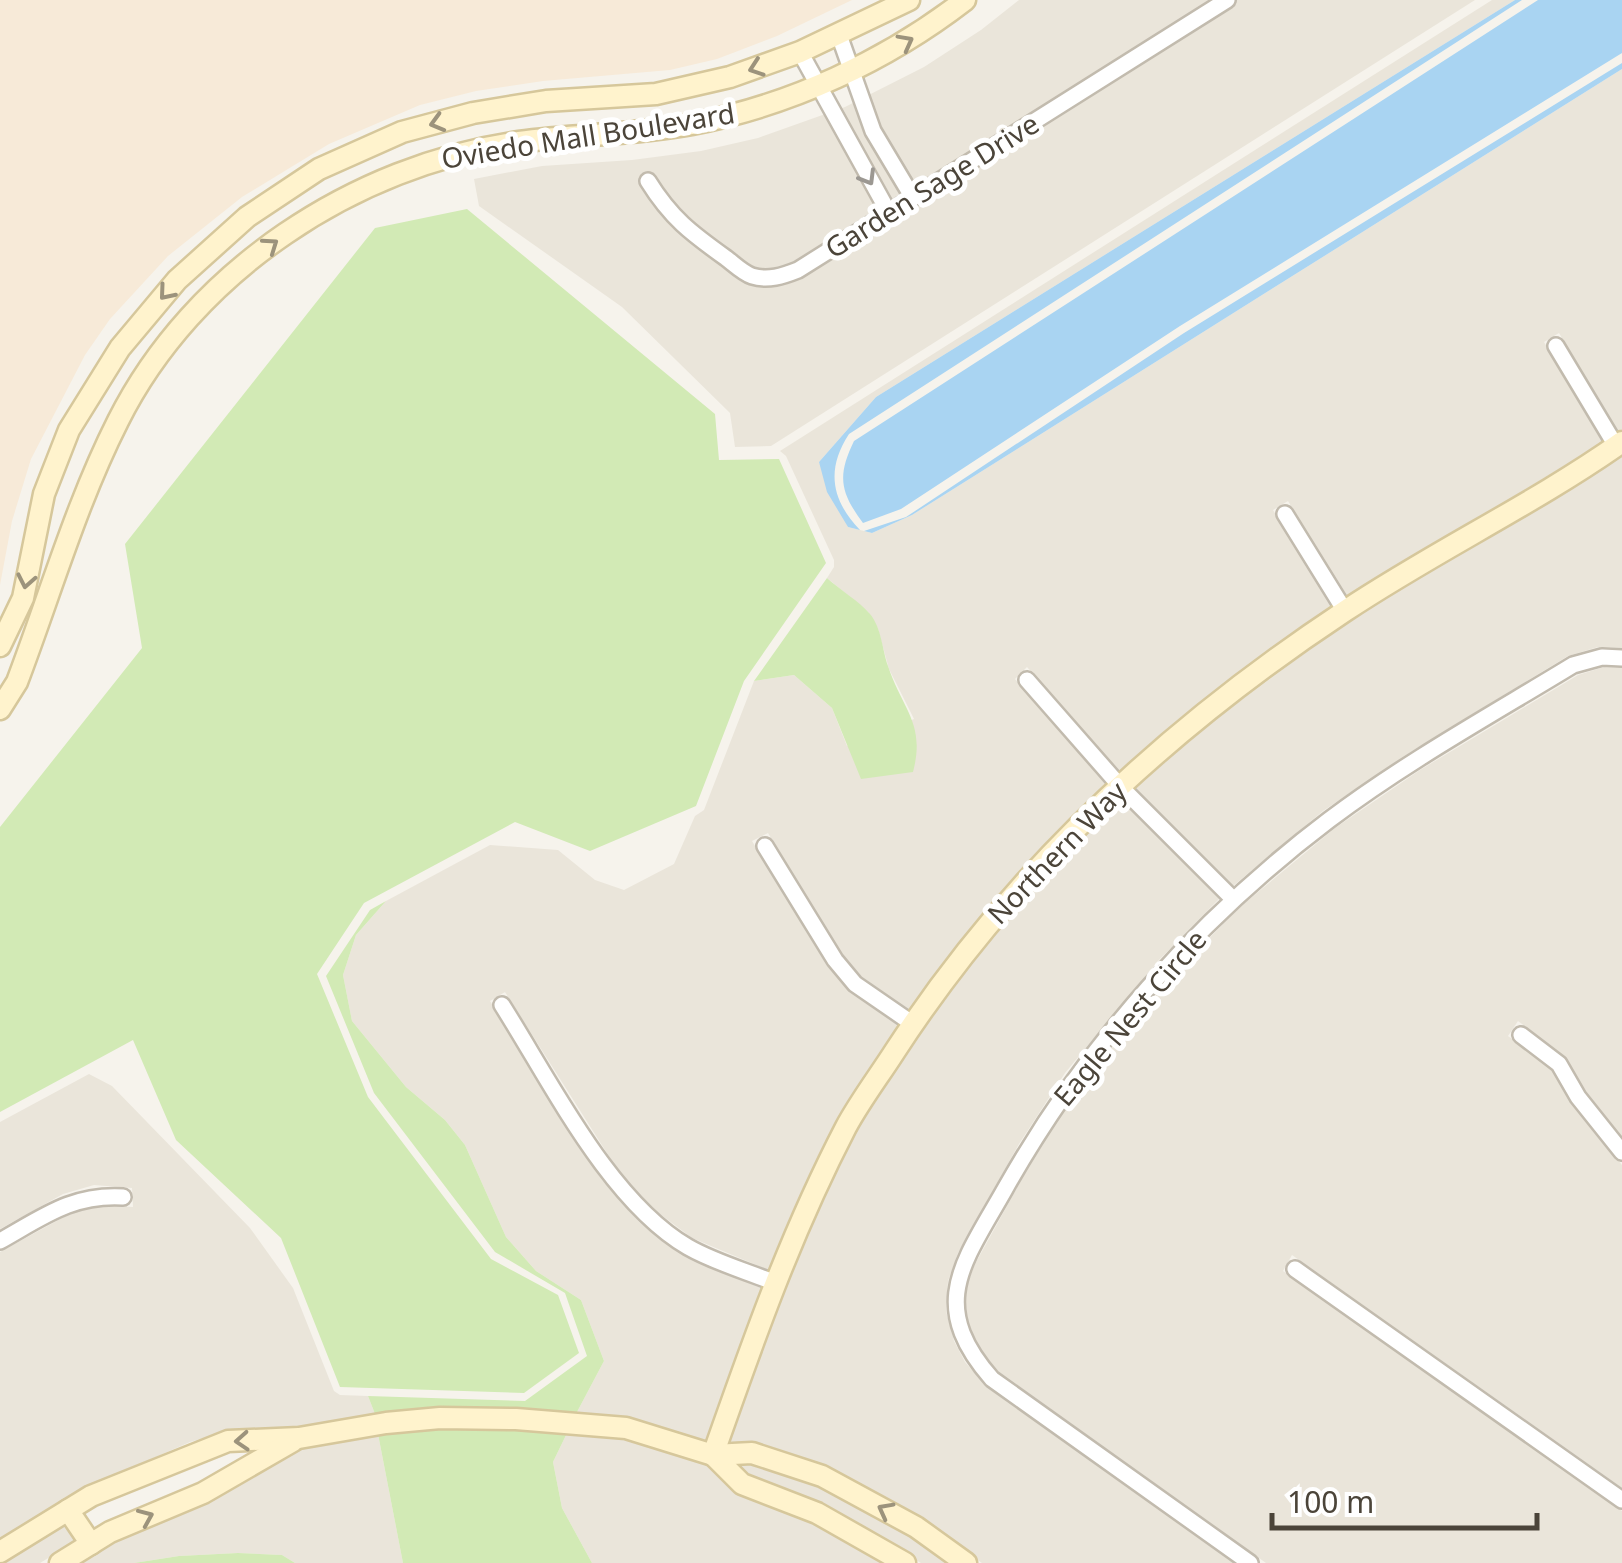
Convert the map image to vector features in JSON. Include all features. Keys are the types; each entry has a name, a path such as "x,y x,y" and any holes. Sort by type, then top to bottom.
{"street":[{"name":"Oviedo Mall Boulevard","path":"0,646 23,598 44,494 69,430 120,348 177,280 247,217 319,169 402,132 473,113 528,104 656,94 730,77 800,52 909,0"},
{"name":"Oviedo Mall Boulevard","path":"0,709 17,682 87,487 120,416 156,360 210,293 271,244 346,198 442,156 517,142 691,124 761,106 852,71 923,33 966,0"},
{"name":"Garden Sage Drive","path":"648,180 682,227 749,275 768,278 798,270 1196,9 1227,0"},
{"path":"839,35 873,131 913,198"},
{"path":"800,52 889,213"},
{"path":"848,142 873,131"},
{"path":"1556,346 1619,444"},
{"name":"Northern Way","path":"713,1456 773,1282 848,1123 912,1024 979,933 1042,861 1176,736 1345,611 1619,444"},
{"path":"1285,514 1345,611"},
{"name":"Eagle Nest Circle","path":"1250,1563 992,1379 972,1356 956,1313 957,1285 966,1259 1027,1149 1073,1079 1165,968 1233,899 1330,820 1414,762 1573,665 1602,657 1622,658"},
{"path":"1028,680 1120,786 1233,899"},
{"path":"765,846 835,960 855,984 912,1024"},
{"path":"502,1006 610,1176 646,1216 689,1247 773,1282"},
{"path":"1521,1035 1559,1064 1578,1097 1622,1152"},
{"path":"0,1240 68,1202 94,1195 123,1197"},
{"path":"1295,1268 1622,1500"},
{"path":"0,1552 92,1496 228,1441 299,1438 440,1418 516,1419 626,1428 713,1456 752,1453 822,1476 916,1527 966,1563"},
{"path":"60,1563 110,1532 202,1492 299,1438"},
{"path":"713,1456 742,1484 817,1513 905,1563"},
{"path":"68,1510 91,1544"}],"shaded area":[{"path":"0,0 852,0 717,59 670,70 476,91 420,105 329,144 242,197 168,256 110,319 85,355 31,459 12,521 0,585"},
{"path":"1019,0 1475,0 771,446 735,447 730,413 622,307 479,206 474,179 542,166 701,151 758,138 845,107 924,67"},
{"path":"1492,0 1515,0 876,397 819,462 848,527 872,533 912,515 1622,69 1622,429 1618,432 1559,333 1544,342 1603,442 1347,598 1288,501 1273,510 1332,607 1170,727 1120,772 1027,667 1015,679 1107,785 1036,854 972,926 910,1011 861,976 842,955 768,833 752,841 828,967 851,992 899,1026 840,1118 768,1270 692,1238 652,1208 617,1169 505,992 490,1001 602,1180 639,1222 686,1257 761,1288 707,1443 628,1418 577,1412 604,1361 581,1300 536,1271 506,1237 465,1145 445,1120 406,1087 352,1021 343,975 356,935 386,901 490,845 558,850 595,880 624,890 674,864 695,816 704,810 754,681 794,675 832,708 847,746 914,719 889,669 878,629 868,612 827,578 834,560 786,456 780,451"},
{"path":"1622,455 1622,648 1598,647 1568,656 1409,753 1323,811 1233,886 1134,787 1182,744 1350,620"},
{"path":"1604,667 1622,668 1622,1139 1585,1092 1564,1056 1518,1021 1508,1036 1553,1070 1571,1103 1622,1165 1622,1488 1292,1255 1283,1271 1622,1511 1622,1563 1266,1563 998,1371 979,1350 965,1313 966,1288 975,1264 1035,1155 1081,1085 1172,976 1240,907 1335,828 1420,770 1578,675"},
{"path":"1121,799 1219,899 1158,961 1065,1073 1019,1144 958,1253 948,1281 946,1311 965,1362 987,1387 1234,1563 982,1563 920,1519 727,1445 782,1287 856,1129 986,940 1049,869"},
{"path":"89,1074 112,1086 250,1228 293,1288 334,1391 340,1395 368,1396 375,1414 295,1428 227,1431 190,1442 87,1487 0,1539 0,1252 73,1212 97,1205 133,1207 132,1188 94,1185 63,1194 0,1229 0,1122"},
{"path":"568,1431 626,1438 705,1463 739,1494 814,1522 887,1563 592,1563 562,1508 553,1462"},
{"path":"378,1434 403,1563 295,1563 282,1555 238,1553 134,1563 79,1563 115,1541 208,1501 302,1448"},
{"path":"751,1463 819,1486 912,1536 950,1563 921,1563 820,1504 746,1476 735,1464"},
{"path":"66,1523 78,1540 40,1563 1,1563"}],"green space":[{"path":"467,209 715,414 719,460 779,459 826,563 744,681 696,806 590,851 515,822 364,903 317,974 368,1097 491,1259 558,1295 579,1353 524,1393 340,1387 281,1238 176,1140 133,1040 0,1112 0,827 142,648 125,544 375,228"},
{"path":"827,578 866,609 877,626 888,666 914,728 917,741 913,772 861,779 832,708 794,675 754,681"},
{"path":"386,901 356,935 343,975 352,1021 406,1087 445,1120 465,1145 506,1237 536,1271 581,1300 604,1361 577,1412 447,1408 375,1414 368,1396 525,1401 587,1356 565,1293 495,1252 374,1093 326,976 370,910"},
{"path":"441,1429 568,1431 553,1462 562,1508 592,1563 403,1563 378,1434"},
{"path":"282,1555 295,1563 134,1563 179,1556"}],"water":[{"path":"1515,0 1522,0 849,434 835,472 838,496 860,530 848,527 827,492 819,462 876,397"},
{"path":"1538,0 1622,0 1622,53 1180,326 901,509 863,523 844,484 845,464 854,441"},
{"path":"1622,63 1622,69 912,515 872,533 864,531 906,517 1184,333"}]}
